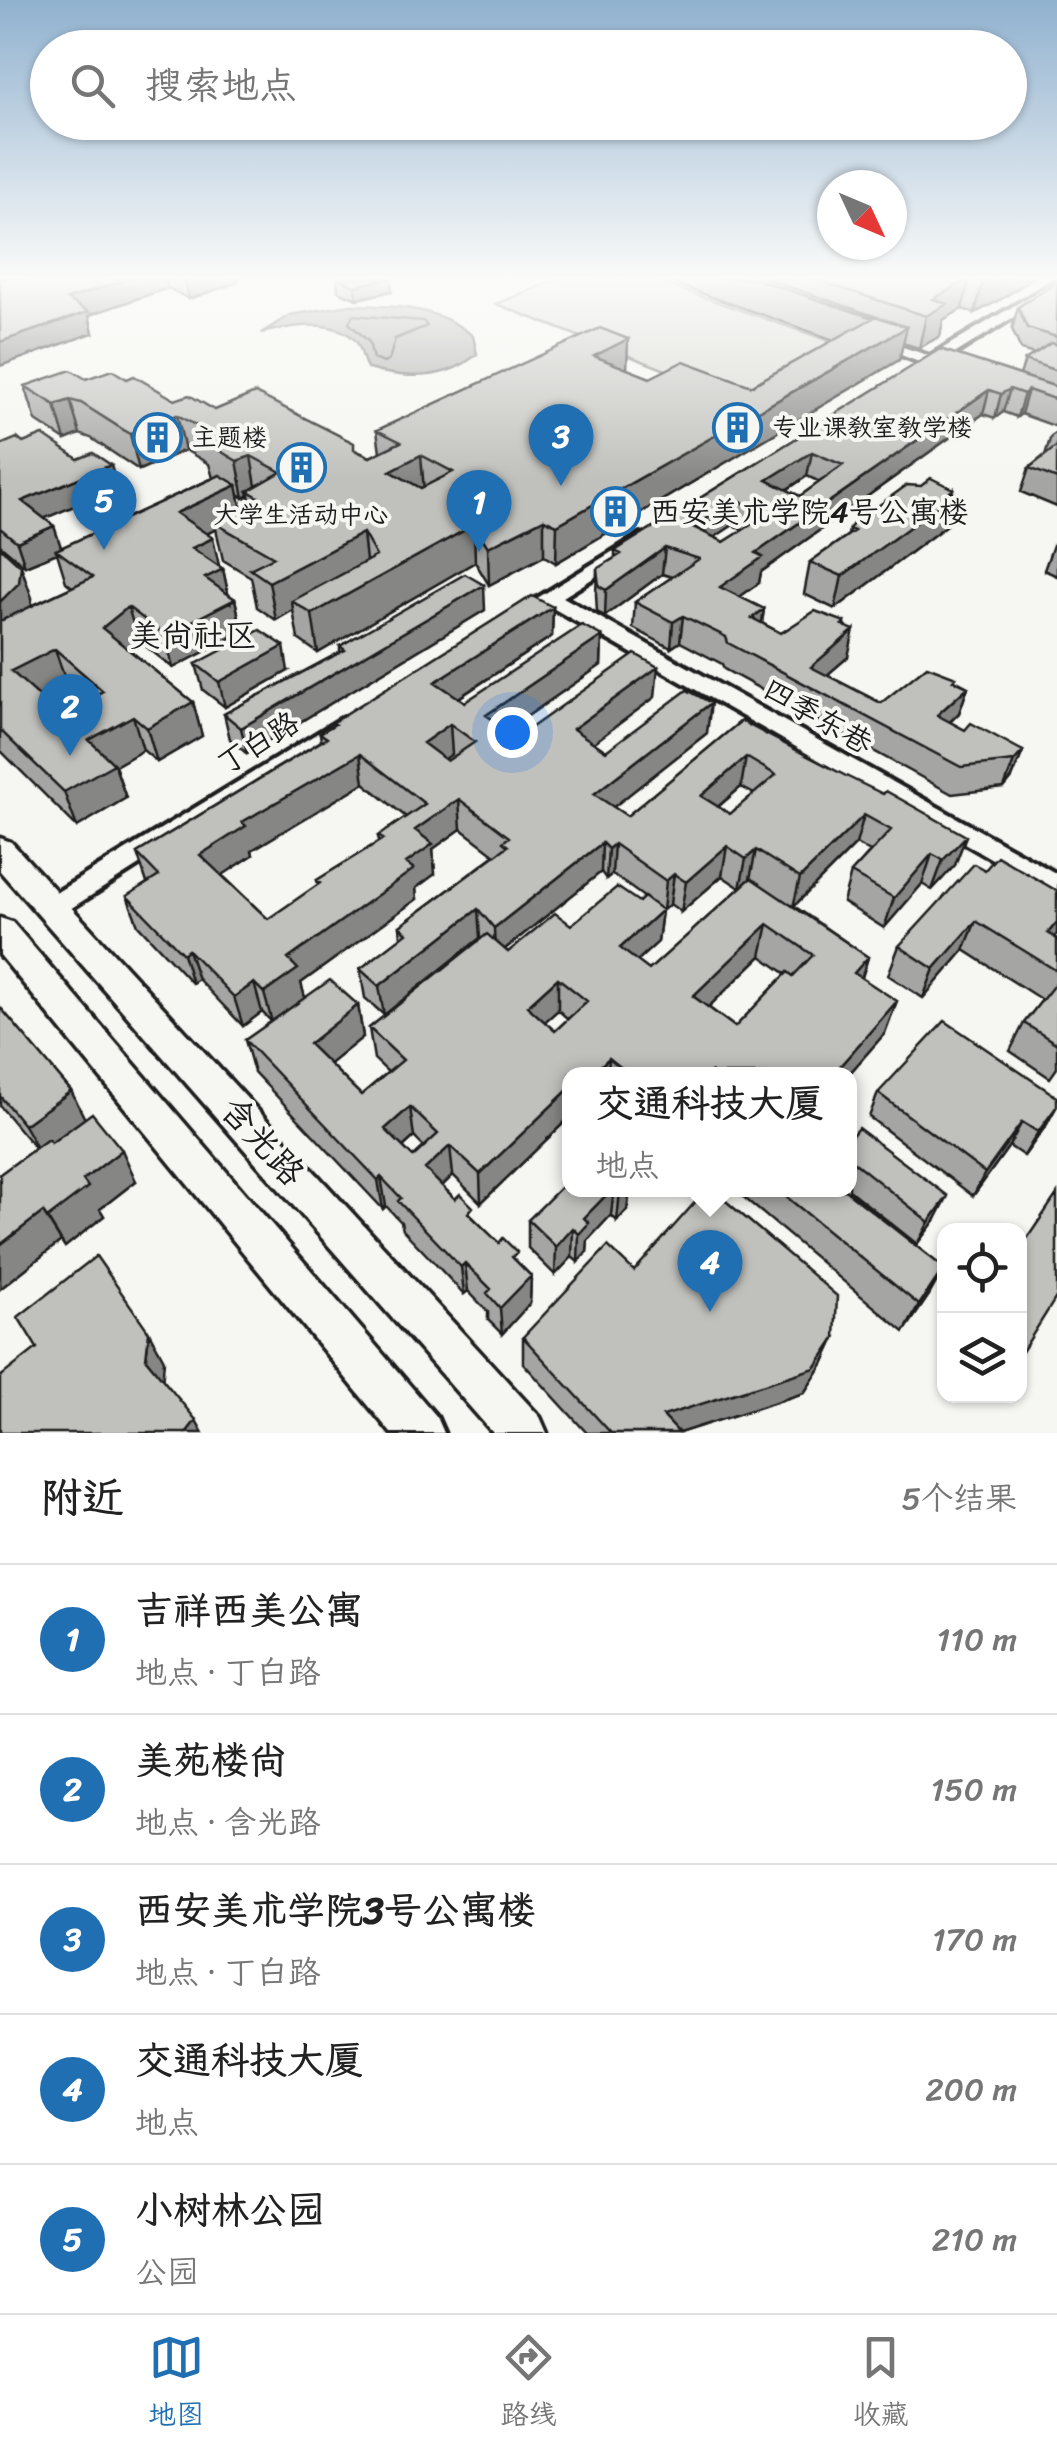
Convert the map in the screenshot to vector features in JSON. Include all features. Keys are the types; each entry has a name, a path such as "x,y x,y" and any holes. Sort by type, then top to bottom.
{"main road":[{"name":"含光路","path":"0,850 524,1433"},
{"name":"含光路","path":"0,931 421,1433"}],"street":[{"path":"881,345 940,365"},
{"path":"907,376 940,365 969,345"},
{"path":"500,628 664,526"},
{"name":"四季东巷","path":"548,597 1057,886"},
{"name":"丁白路","path":"52,907 356,717"}],"shaded area":[{"path":"601,345 847,347 753,404"}],"water":[{"path":"475,345 477,354 439,373 397,375 368,369 359,347"}],"building":[{"path":"563,345 616,345 594,356 650,378 684,361 751,386 825,345 875,345 557,525 544,519 488,547 474,525 312,614 292,601 376,556 363,533 269,582 250,569 274,557 215,523 262,499 248,491 281,472 251,456 237,461 205,442 217,437 177,415 130,434 81,403 70,400 55,405 25,386 71,370 86,379 112,370 127,379 134,376 175,400 189,395 215,410 255,393 354,443 354,450 370,457 401,442 377,430","holes":["421,455 453,472 421,488 390,471"]},
{"path":"1048,345 1057,345 1057,371 1025,360"},
{"path":"940,349 1057,387 1057,400 1028,390 1024,394 1010,389 1001,394 989,390 756,553 763,557 720,587 764,609 752,618 781,633 815,611 845,622 842,625 854,630 811,667 881,703 927,666 956,677 953,680 968,687 937,715 965,730 971,723 1023,751 1014,761 961,767 728,643 726,637 683,616 673,622 635,602 699,559 665,548 606,590 599,586 597,569 621,554 615,551","holes":["812,452 843,465 800,496 767,480","737,500 768,514 724,542 693,527"]},
{"path":"43,435 78,459 93,453 111,465 22,501 54,526 17,542 0,528 0,445 17,438 23,443"},
{"path":"1057,446 1057,479 1029,468"},
{"path":"220,475 237,485 176,513 213,538 192,548 223,569 205,578 235,599 165,635 128,607 102,628 193,702 147,728 133,716 89,740 114,764 64,792 0,730 0,621 93,577 56,550","holes":["55,649 103,691 59,714 11,671"]},
{"path":"931,478 953,489 950,492 955,494 842,576 810,562 854,531 849,529 853,524 907,485 921,486"},
{"path":"0,547 21,566 19,583 0,602"},
{"path":"465,574 484,585 241,728 224,714 345,650 340,646"},
{"path":"532,596 553,607 435,682 465,702 582,625 602,636 486,715 518,737 635,654 658,667 573,729 606,751 687,690 711,703 594,794 627,816 741,721 883,794 886,791 966,836 943,860 932,854 894,898 851,873 891,830 864,815 800,878 756,850 746,859 727,846 686,882 674,874 666,881 614,844 608,849 602,843 494,928 478,909 379,986 360,969 407,933 400,926 508,846 503,842 509,837 459,799 415,830 433,844 406,863 414,869 288,959 298,969 264,993 254,983 234,997 188,950 183,954 127,896 159,876 137,853 327,738 320,733","holes":["450,724 475,742 447,761 423,743","360,754 425,804 378,836 383,839 317,880 320,883 268,919 200,855 246,826 242,822","746,757 776,775 730,814 701,796"]},
{"path":"260,630 284,646 219,682 196,664"},
{"path":"997,856 1057,891 1057,922 1048,933 1057,939 1057,971 976,921 934,969 899,946 974,864 985,870"},
{"path":"751,878 868,957 854,973 897,1001 839,1067 620,1067 609,1058 599,1067 562,1067 562,1096 480,1174 450,1146 425,1169 455,1199 460,1194 473,1207 468,1213 499,1243 503,1238 517,1252 512,1257 531,1276 500,1308 487,1293 491,1289 465,1263 461,1267 398,1201 401,1198 381,1177 378,1180 245,1040 330,980 358,1005 309,1044 361,1095 403,1060 369,1028 487,934 508,952 555,913 571,925 617,887 639,902 644,897 662,910 620,948 649,970","holes":["768,924 813,955 793,976 788,972 735,1027 693,996","558,978 587,1001 555,1031 527,1006","410,1107 438,1134 413,1157 385,1129"]},
{"path":"1057,981 1057,1044 1024,1023"},
{"path":"0,1007 71,1091 24,1125 0,1096"},
{"path":"945,1021 1057,1097 1057,1106 1038,1132 1022,1122 985,1173 878,1093"},
{"path":"92,1113 122,1150 83,1180 88,1187 47,1218 43,1212 0,1245 0,1174"},
{"path":"857,1129 948,1196 929,1222 857,1165"},
{"path":"562,1186 562,1197 604,1197 584,1218 589,1223 579,1234 573,1228 556,1247 528,1220"},
{"path":"1057,1194 1057,1296 1027,1344 1027,1313 1027,1239"},
{"path":"700,1197 721,1197 837,1296 835,1338 815,1368 663,1416 679,1433 611,1433 523,1337 608,1246 634,1271"},
{"path":"787,1197 854,1197 937,1262 937,1278 919,1305"},
{"path":"96,1256 149,1332 146,1359 196,1420 186,1433 0,1433 0,1377 37,1348 18,1317"}],"place":[{"name":"专业课教室教学楼","path":"737,427"},
{"name":"主题楼","path":"157,437"},
{"name":"大学生活动中心","path":"301,468"},
{"name":"西安美术学院3号公寓楼","path":"561,486"},
{"name":"西安美术学院4号公寓楼","path":"615,512"},
{"name":"小树林公园","path":"104,550"},
{"name":"吉祥西美公寓","path":"479,552"},
{"name":"美苑楼尚","path":"70,756"},
{"name":"交通科技大厦","path":"710,1312"}],"district":[{"name":"美尚社区","path":"193,635"}]}
